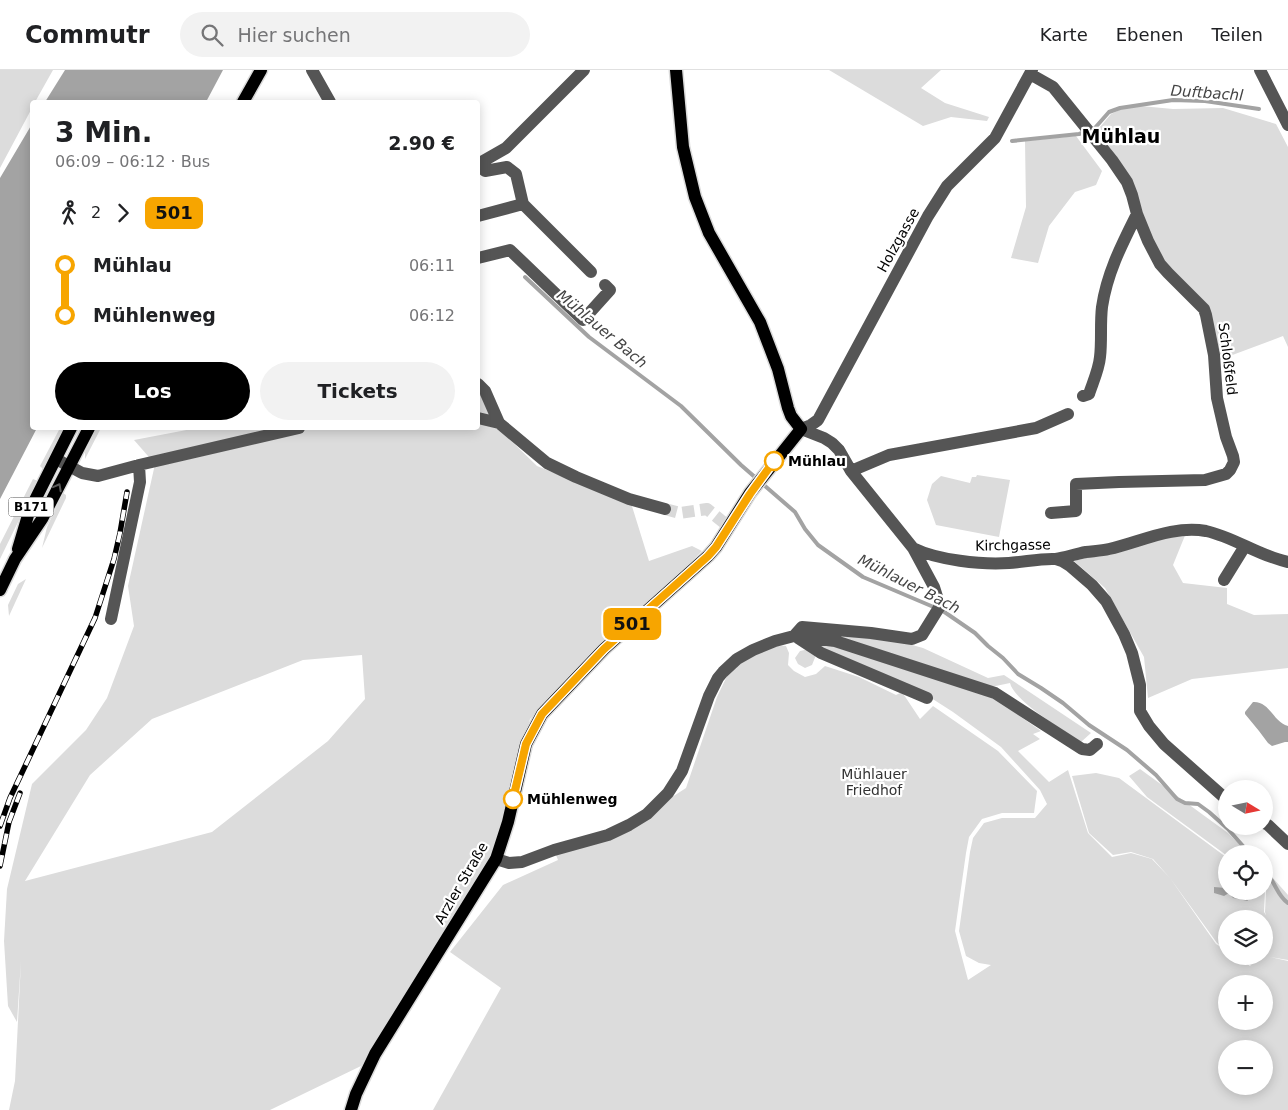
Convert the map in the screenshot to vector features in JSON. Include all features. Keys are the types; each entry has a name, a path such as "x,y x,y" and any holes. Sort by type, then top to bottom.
{"main road":[{"path":"244,100 260,70"},
{"path":"676,70 683,147 694,197 709,233 760,322 778,369 788,408 801,429"},
{"name":"Arzler Straße","path":"351,1110 356,1094 375,1054 496,858 508,822 526,744 542,714 604,649 708,556 768,469 801,429"},
{"name":"B171","path":"15,559 29,512 70,430"},
{"name":"B171","path":"0,590 15,559 42,519 88,430"}],"street":[{"path":"312,70 329,100"},
{"path":"480,163 506,148 584,70"},
{"path":"1260,70 1288,125"},
{"name":"Holzgasse","path":"801,429 818,420 946,186 994,138 1031,72"},
{"name":"Schloßfeld","path":"1031,72 1053,86 1121,171 1132,195 1137,214 1148,241 1160,264 1204,309 1214,355 1217,398 1226,437 1233,456 1233,466 1226,474 1205,480 1076,484 1076,511 1051,513"},
{"path":"480,166 485,171 507,167 516,174 523,204 592,272"},
{"path":"480,215 523,204"},
{"path":"1083,396 1089,394 1100,360 1102,308 1108,278 1121,245 1137,214"},
{"path":"480,258 510,250 583,320 610,290 605,285"},
{"path":"480,386 485,391 499,423"},
{"path":"852,471 889,455 1036,428 1068,414"},
{"path":"480,418 499,423 547,463 629,499 665,509"},
{"path":"794,636 802,627 871,633 912,639 922,635 940,606 934,587 913,548 852,471 839,450 824,438 801,429"},
{"path":"56,459 82,473 98,476 290,430"},
{"path":"112,619 140,482 139,465"},
{"path":"1056,559 1106,550 1169,532 1188,529 1220,535 1288,562"},
{"path":"1224,580 1245,546"},
{"name":"Kirchgasse","path":"913,548 934,556 977,562 1006,563 1056,559 1070,566 1092,585 1106,601 1124,634 1132,653 1140,685 1140,711 1149,726 1164,744 1218,792"},
{"path":"794,636 821,653 927,698"},
{"path":"496,858 509,863 522,862 554,850 608,835 647,814 668,793 682,771 709,696 718,678 737,660 762,645 794,636 835,641 995,693 1082,749 1090,750 1097,744"},
{"path":"1273,830 1288,844"}],"green space":[{"path":"0,70 53,70 36,100 30,100 30,112 0,168"},
{"path":"829,70 941,70 921,88 945,103 989,117 987,121 951,117 923,126"},
{"path":"1130,105 1173,109 1223,108 1276,124 1288,147 1288,347 1283,336 1219,360 1211,319 1166,266 1152,245 1132,187 1094,134 1111,114"},
{"path":"1076,136 1102,171 1096,185 1075,192 1049,226 1038,263 1011,258 1026,207 1025,141"},
{"path":"480,388 499,423 480,418"},
{"path":"480,423 498,428 537,466 631,503 649,561 692,546 702,551 530,719 496,859 361,1066 270,1110 9,1110 15,1081 21,961 17,1022 8,1006 4,941 7,889 32,784 86,730 107,698 134,626 128,586 155,464 134,440 186,430 480,430","holes":["362,655 365,699 328,741 212,832 25,881 90,775 152,719 303,660"]},
{"path":"59,430 64,430 44,470 40,466"},
{"path":"95,430 100,430 85,459 85,452"},
{"path":"977,475 1010,480 999,537 936,525 927,500 932,484 941,476 970,483 972,477"},
{"path":"33,479 38,481 0,559 0,544"},
{"path":"63,493 66,495 66,498 42,548 47,527"},
{"path":"1186,533 1173,565 1183,583 1227,588 1227,604 1254,615 1288,614 1288,668 1192,679 1148,698 1144,657 1105,588 1074,561"},
{"path":"26,579 9,616 8,605 18,584"},
{"name":"Mühlauer Friedhof","path":"804,634 887,638 923,648 988,678 1004,675 1091,733 1081,742 1030,707 1010,683 991,687 994,698 1041,731 1033,734 1040,739 1018,751 1049,782 1068,770 1088,833 1112,857 1131,853 1152,859 1170,878 1218,945 1218,965 1273,965 1273,958 1288,961 1288,1110 433,1110 501,988 450,952 503,885 558,860 554,850 629,825 686,788 717,697 728,674 747,657 777,645 786,646 789,653 788,665 805,677 816,674 825,666 859,677 896,695 902,692 920,719 933,706 998,751 1037,791 1034,813 1002,813 982,819 969,837 955,931 968,980 991,965 979,963 966,956 959,931 973,838 984,823 1002,818 1035,818 1047,804 1040,790 1001,747 928,696 816,655 812,665 805,668 798,664 795,658 800,651 809,649"},
{"path":"1140,769 1218,826 1218,835 1230,835 1240,845 1218,845 1218,849 1147,797 1129,776"},
{"path":"1096,773 1119,778 1218,851 1218,900 1265,900 1264,910 1218,910 1218,944 1170,878 1153,859 1131,852 1113,855 1089,833 1072,776"},
{"path":"1273,878 1288,895 1288,960 1273,958 1273,910 1265,910 1266,900 1273,900"}],"shaded area":[{"path":"65,70 223,70 207,100 46,100"},
{"path":"30,127 30,430 36,430 0,499 0,178"},
{"path":"1253,702 1264,705 1283,724 1288,726 1288,742 1272,746 1268,743 1245,714"},
{"path":"1214,887 1218,887 1218,894 1214,893"}],"waterway":[{"name":"Duftbachl","path":"1012,141 1079,134 1094,129 1109,112 1120,108 1173,100 1205,101 1259,109"},
{"name":"Mühlauer Bach","path":"525,277 589,337 681,406 741,465 795,512 805,529 818,545 863,577 943,611 975,633 1018,674 1063,703 1089,725 1127,750 1156,775 1177,799 1185,803 1198,804 1209,812 1242,845"},
{"name":"Mühlauer Bach","path":"1273,883 1280,895 1288,903"}],"tunnel":[{"path":"665,509 680,513 707,509 728,526"}],"railway":[{"path":"0,826 10,798 95,618 114,559 127,492"},
{"path":"0,866 9,822 20,793"}],"bus line":[{"name":"501","path":"513,799 526,744 542,714 604,649 708,556 774,461"}],"place":[{"name":"Mühlau","path":"774,461"},
{"name":"Mühlenweg","path":"513,799"}],"district":[{"name":"Mühlau","path":"1121,136"}]}
